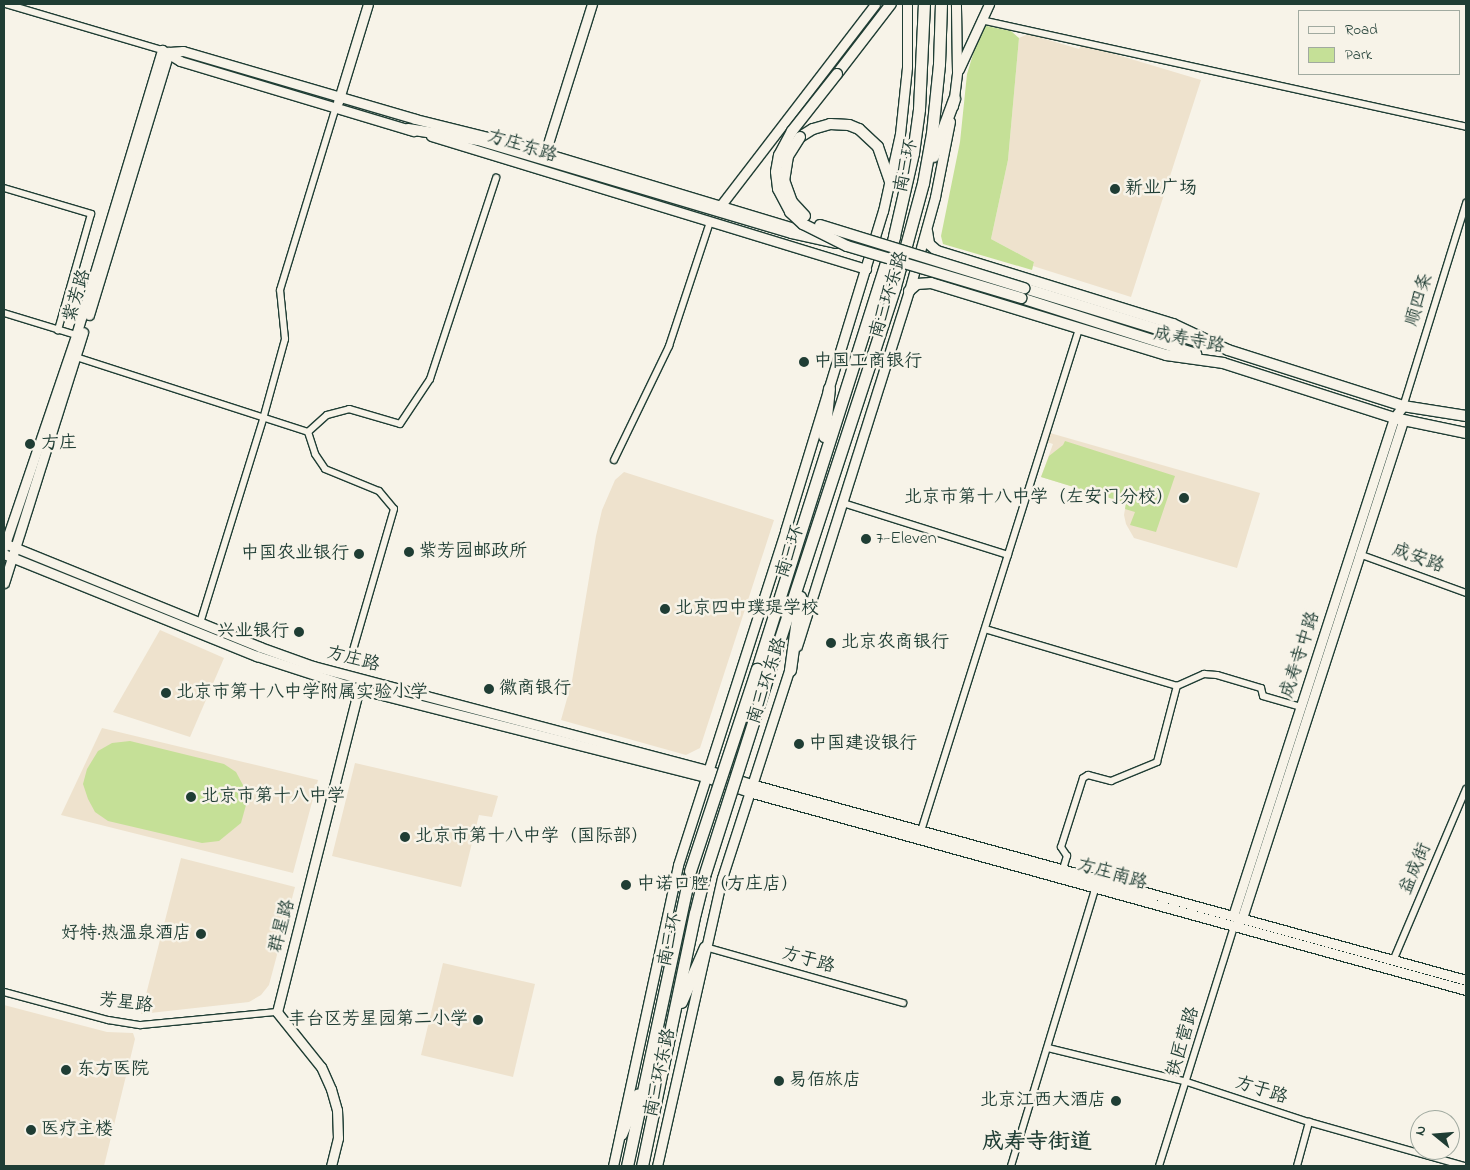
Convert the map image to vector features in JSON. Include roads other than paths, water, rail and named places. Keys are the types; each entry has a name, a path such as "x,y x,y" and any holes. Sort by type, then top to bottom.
{"highway":[{"name":"南三环","path":"627,1166 690,871 757,669 894,236 905,192 919,109 924,4"},
{"name":"南三环","path":"642,1166 705,873 895,286 923,183 933,123 939,64 941,4"},
{"path":"923,183 954,99"},
{"path":"823,456 829,388"},
{"path":"790,670 803,569"},
{"path":"672,1022 705,947"},
{"path":"620,1134 647,1072"}],"main road":[{"path":"847,246 796,219 785,205 777,181 777,164 782,147 891,4"},
{"path":"890,182 878,147 859,129 849,125 830,124 813,129 800,137 788,156 784,180 792,202 809,219 834,231 1022,293 1223,363"},
{"path":"408,129 478,140 792,233 847,246 1228,350"},
{"name":"成寿寺路","path":"926,231 929,244 937,251 1172,324 1228,350 1402,406 1466,416"},
{"path":"997,303 989,295 988,284 995,275 1006,272"},
{"name":"成寿寺路","path":"909,291 917,284 931,283 1166,355 1223,363 1398,420 1466,433"}],"street":[{"path":"6,4 166,51 183,51 545,153 872,251"},
{"path":"200,623 263,419 285,339 280,290 368,4"},
{"path":"545,153 592,4"},
{"path":"720,206 875,4"},
{"name":"南三环东路","path":"613,1166 668,902 706,774 872,251 890,182 900,134 906,76 907,4"},
{"name":"南三环东路","path":"657,1166 722,878 790,670 909,291 926,231 942,167 954,99 957,72 956,4"},
{"path":"957,72 989,4"},
{"path":"981,20 1466,127"},
{"name":"方庄东路","path":"166,51 180,61 866,269"},
{"name":"紫芳路","path":"4,545 76,335 166,51"},
{"name":"紫芳路","path":"4,582 8,556 15,548 76,357 166,51"},
{"path":"308,432 327,415 350,409 400,424 430,379 496,178"},
{"path":"4,188 91,214 58,330"},
{"name":"顺四条","path":"1402,406 1466,204"},
{"path":"614,460 669,346 710,222"},
{"path":"4,313 76,335"},
{"path":"921,830 1079,329"},
{"path":"76,357 308,432"},
{"name":"成寿寺中路","path":"1238,917 1359,554 1402,406"},
{"name":"成寿寺中路","path":"1235,927 1301,707 1398,420"},
{"path":"308,432 315,454 325,469 379,491 394,509 351,657"},
{"path":"842,502 1008,555"},
{"name":"方庄路","path":"4,545 360,684"},
{"name":"成安路","path":"1359,554 1466,592"},
{"name":"方庄路","path":"8,556 257,656 706,774 750,788"},
{"path":"985,629 1178,686 1204,674 1218,674 1261,688 1263,696 1301,707"},
{"name":"群星路","path":"277,1012 360,684"},
{"path":"1063,869 1067,856 1062,847 1084,778 1088,775 1111,781 1157,762 1178,686"},
{"name":"方庄南路","path":"750,788 921,830 1466,980"},
{"name":"方庄南路","path":"750,788 1235,927 1466,990"},
{"name":"益成街","path":"1394,961 1466,789"},
{"path":"1011,1166 1096,887"},
{"name":"铁匠营路","path":"1159,1166 1235,927"},
{"name":"方于路","path":"705,947 903,1003"},
{"name":"芳星路","path":"4,992 108,1020 141,1025 277,1012"},
{"path":"277,1012 322,1067 331,1089 337,1110 338,1138 332,1166"},
{"name":"方于路","path":"1048,1048 1187,1082 1309,1122 1464,1166"},
{"path":"1297,1166 1309,1122"}],"place":[{"name":"新业广场","path":"1115,189"},
{"name":"中国工商银行","path":"804,362"},
{"name":"方庄","path":"30,444"},
{"name":"北京市第十八中学（左安门分校）","path":"1184,498"},
{"name":"7-Eleven","path":"866,539"},
{"name":"紫芳园邮政所","path":"409,552"},
{"name":"中国农业银行","path":"359,554"},
{"name":"北京四中璞瑅学校","path":"665,609"},
{"name":"兴业银行","path":"299,632"},
{"name":"北京农商银行","path":"831,643"},
{"name":"徽商银行","path":"489,689"},
{"name":"北京市第十八中学附属实验小学","path":"166,693"},
{"name":"中国建设银行","path":"799,744"},
{"name":"北京市第十八中学","path":"191,797"},
{"name":"北京市第十八中学（国际部）","path":"405,837"},
{"name":"中诺口腔（方庄店）","path":"626,885"},
{"name":"好特·热温泉酒店","path":"201,934"},
{"name":"丰台区芳星园第二小学","path":"478,1020"},
{"name":"东方医院","path":"66,1070"},
{"name":"易佰旅店","path":"779,1081"},
{"name":"北京江西大酒店","path":"1116,1101"},
{"name":"医疗主楼","path":"31,1130"}],"district":[{"name":"成寿寺街道","path":"1037,1144"}]}
